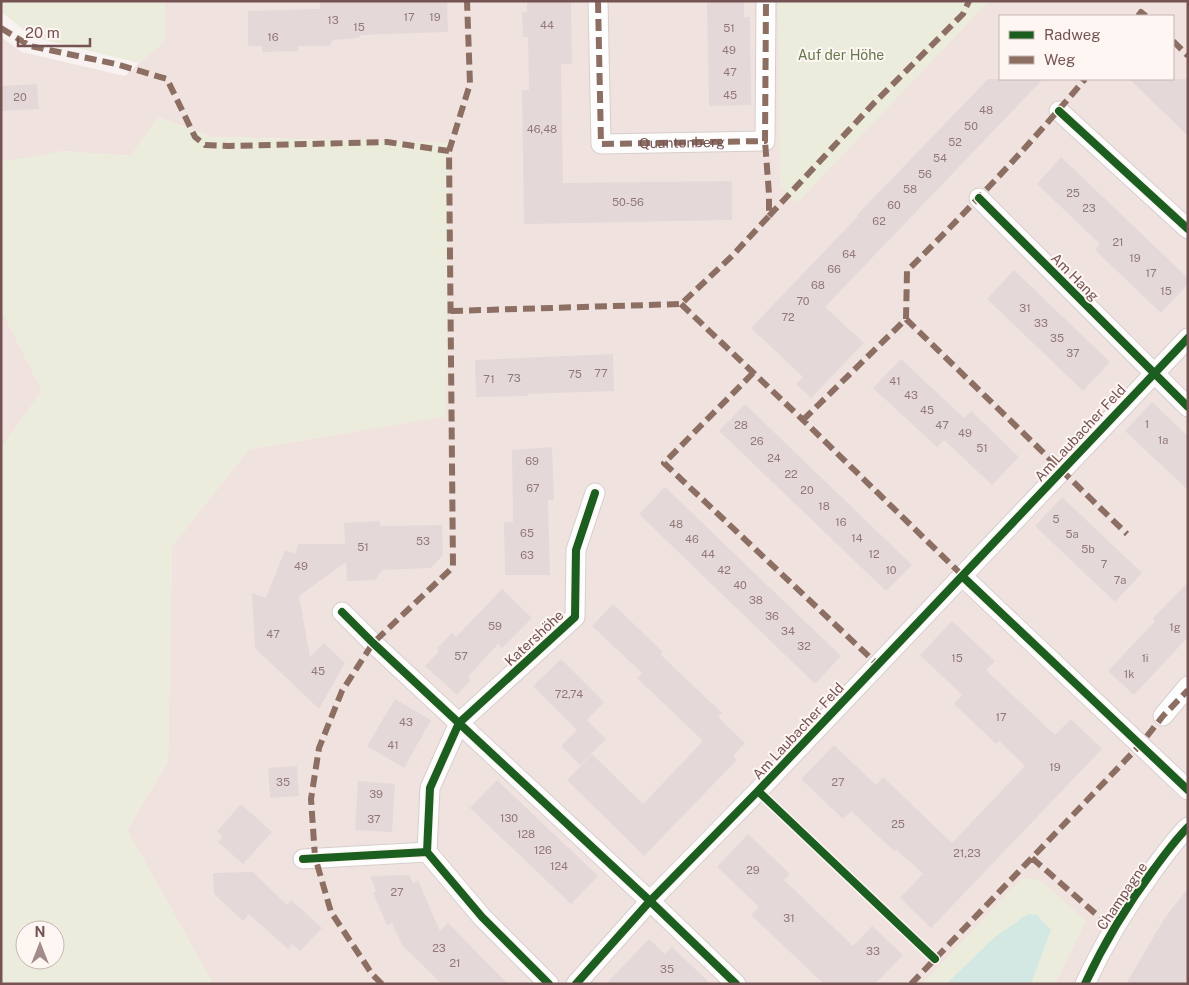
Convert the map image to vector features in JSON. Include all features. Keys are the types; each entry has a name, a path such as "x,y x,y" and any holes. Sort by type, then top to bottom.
{"street":[{"name":"Quantenberg","path":"598,1 601,144 765,142 766,1"},
{"path":"1059,111 1188,229"},
{"name":"Am Hang","path":"979,198 1154,374"},
{"name":"Am Laubacher Feld","path":"576,984 650,901 758,792 1188,338"},
{"path":"1154,374 1188,407"},
{"name":"Katershöhe","path":"427,852 430,788 460,723 575,617 576,550 594,493"},
{"path":"962,576 1188,790"},
{"path":"342,612 373,644 460,723 736,984"},
{"path":"1162,716 1188,686"},
{"name":"Champagne","path":"1085,984 1113,929 1141,887 1188,826"},
{"path":"303,859 427,852 482,917 550,984"}],"shaded area":[{"path":"165,1 1188,1 1188,984 213,984 127,830 168,761 172,546 249,449 445,416 448,143 212,137 158,117 131,156 65,151 1,162 1,37 22,52 125,76 165,40"},
{"path":"1,309 42,391 1,448"},
{"path":"1028,914 1037,915 1051,930 1031,984 946,984 996,936"}],"green space":[{"path":"1,1 165,1 165,40 139,63 33,37 1,12"},
{"name":"Auf der Höhe","path":"778,1 989,1 797,203 780,186"},
{"path":"158,117 212,137 449,143 446,416 249,449 172,546 168,761 127,830 213,984 1,984 1,448 42,391 1,309 1,162 65,151 131,156"},
{"path":"1022,878 1040,880 1086,921 1055,984 922,984"}],"building":[{"path":"320,1 447,1 448,32 361,35 358,38 333,40 330,46 298,46 298,51 262,52 262,46 248,46 248,11 320,9"},
{"path":"527,1 571,1 572,64 561,64 563,183 732,181 732,220 524,224 522,90 529,90 528,37 523,37 522,12 527,12"},
{"path":"707,1 744,1 744,17 750,17 751,105 709,106"},
{"path":"988,79 1042,80 825,307 864,343 811,398 796,384 803,377 751,328"},
{"path":"1188,79 1188,136 1130,80"},
{"path":"37,84 39,109 1,111 1,86"},
{"path":"1061,157 1188,278 1188,284 1161,313 1095,250 1100,244 1037,184"},
{"path":"1014,270 1110,362 1083,391 987,299"},
{"path":"613,354 614,391 476,397 475,360"},
{"path":"901,359 964,418 971,411 1019,457 992,485 944,440 937,447 873,388"},
{"path":"1152,402 1188,436 1188,490 1125,431"},
{"path":"745,404 912,565 886,591 719,431"},
{"path":"552,447 554,500 548,500 550,575 505,575 504,522 513,522 512,450"},
{"path":"665,487 841,656 815,684 639,514"},
{"path":"1062,497 1142,573 1115,602 1035,526"},
{"path":"380,521 380,526 442,525 443,555 431,568 382,570 375,580 347,581 346,562 299,596 310,657 324,643 345,663 319,709 255,648 252,593 266,598 285,550 295,554 298,544 345,544 344,523"},
{"path":"1188,582 1188,637 1134,695 1108,671 1155,621 1153,618"},
{"path":"502,589 532,618 502,648 498,644 468,677 471,680 457,695 425,666 439,651 437,648 452,633 456,637"},
{"path":"613,604 663,652 660,654 722,713 718,717 745,743 733,756 737,760 644,856 567,780 592,754 643,804 703,741 637,678 642,673 592,626"},
{"path":"952,621 995,661 986,670 1055,735 1071,719 1102,749 931,928 900,898 923,874 896,849 894,851 851,811 843,819 801,779 834,745 876,785 883,777 952,843 1025,766 999,741 996,744 954,704 962,695 920,655"},
{"path":"561,659 604,702 587,720 606,739 580,765 561,746 577,730 533,686"},
{"path":"395,699 431,720 404,768 367,746"},
{"path":"297,766 299,796 270,798 268,768"},
{"path":"497,780 598,876 571,904 470,808"},
{"path":"358,781 395,784 392,832 355,830"},
{"path":"241,804 272,832 243,864 218,842 223,837 217,831"},
{"path":"748,834 790,874 784,880 853,946 872,926 903,955 875,984 824,984 751,915 759,907 717,867"},
{"path":"253,872 287,905 291,900 322,928 300,951 292,944 288,949 249,914 243,921 214,894 213,873"},
{"path":"409,875 413,883 418,880 440,931 448,923 508,984 442,984 402,945 392,923 387,925 373,893 376,891 370,876"},
{"path":"1188,888 1188,975 1183,984 1126,984 1164,919"},
{"path":"649,939 665,954 672,947 711,984 606,984"}],"marked path":[{"path":"382,984 372,974 331,912 315,857 311,799 319,748 342,691 373,643 453,567 449,151 470,84 467,1"},
{"path":"598,1 601,144 765,141 766,1"},
{"path":"769,216 874,103 963,14 969,1"},
{"path":"1139,15 1141,12 1145,15"},
{"path":"1,28 30,46 116,64 167,79 195,137 205,145 387,142 449,151"},
{"path":"1174,42 1188,56"},
{"path":"803,420 906,319 907,271 998,177 1084,80"},
{"path":"451,311 681,304 732,256 769,216 765,141"},
{"path":"681,304 965,578"},
{"path":"906,319 1127,534"},
{"path":"753,373 664,463 878,665"},
{"path":"911,984 1140,745 1163,716 1188,690"},
{"path":"1032,858 1113,929"}],"cycle path":[{"path":"1059,111 1188,229"},
{"path":"979,198 1188,407"},
{"path":"576,984 650,901 758,791 1188,338"},
{"path":"549,984 482,917 427,852 430,788 459,723 575,617 576,550 595,493"},
{"path":"962,576 1188,790"},
{"path":"342,612 736,984"},
{"path":"758,791 935,959"},
{"path":"1085,984 1108,939 1134,896 1188,827"},
{"path":"303,859 427,852"}]}
